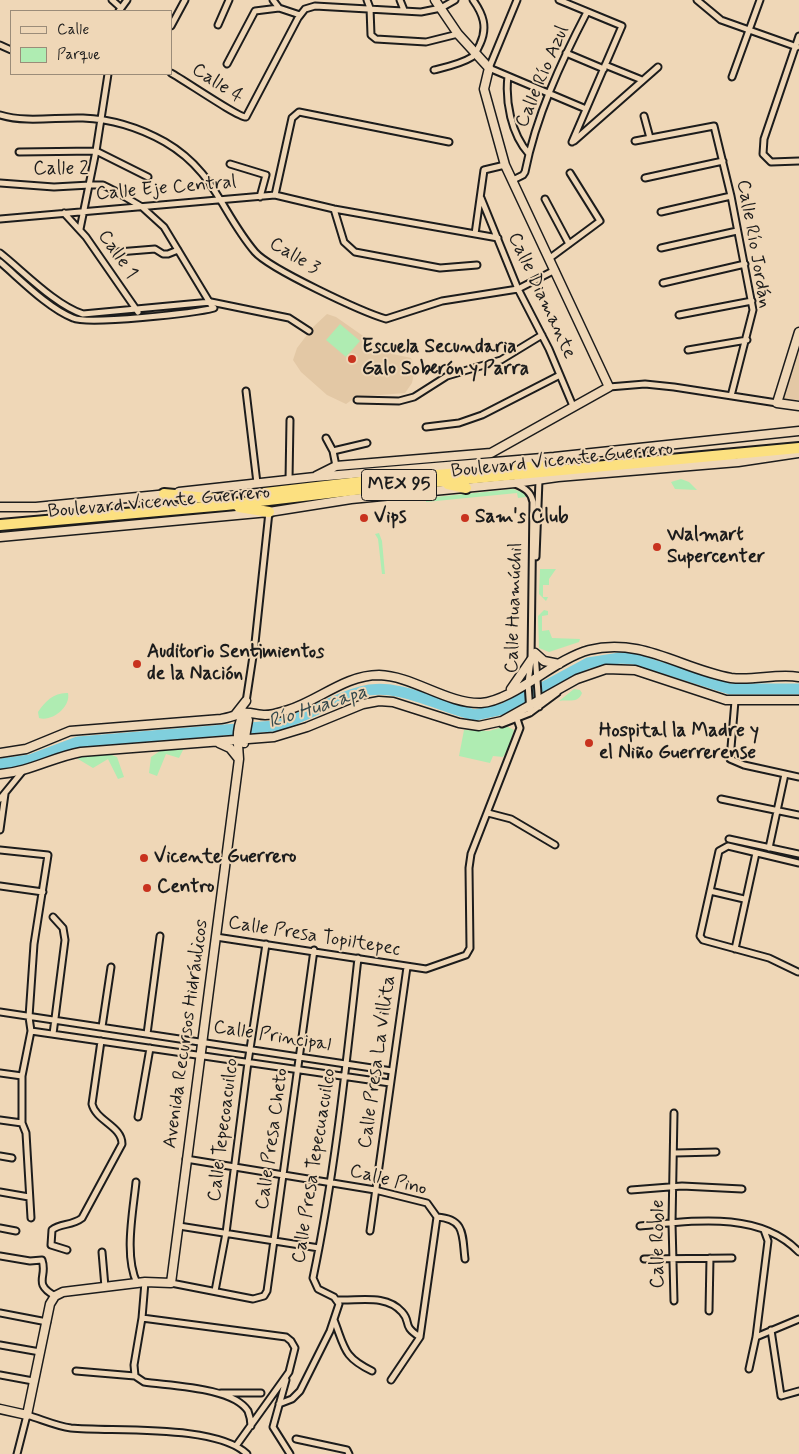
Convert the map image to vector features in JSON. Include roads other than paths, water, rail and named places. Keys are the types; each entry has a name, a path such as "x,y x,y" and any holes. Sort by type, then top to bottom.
{"highway":[{"name":"Boulevard Vicente Guerrero","path":"0,525 440,482 797,442"},
{"name":"Boulevard Vicente Guerrero","path":"0,518 222,502 396,478 797,442"},
{"path":"440,482 466,488"},
{"path":"164,494 222,502 269,512"}],"main road":[{"path":"315,477 336,466 491,454 609,386 505,165 484,89 489,68 458,34 435,0"},
{"path":"799,332 777,403 799,406"},
{"name":"Boulevard Vicente Guerrero","path":"0,507 36,507 315,477 554,457 799,431"},
{"name":"Boulevard Vicente Guerrero","path":"0,536 269,512 351,499 515,484 558,476 738,462 799,452"},
{"path":"0,753 26,749 70,731 266,715 290,710 340,685 368,676 398,679 475,702 494,699 528,683 574,655 618,646 644,650 732,678 799,677"},
{"path":"507,693 526,670 533,657 559,664"},
{"path":"0,774 22,772 76,753 242,739 255,740 291,733 363,704 379,700 393,702 459,723 479,726 502,721 530,710 570,683 596,671 619,668 647,674 705,694 735,701 799,700"},
{"path":"241,717 246,701"},
{"name":"Avenida Recursos Hidráulicos","path":"171,1283 242,739 241,717"},
{"path":"217,742 230,748 239,759 246,747 255,740"},
{"path":"0,1409 27,1415 50,1304 55,1296 63,1292 105,1287 141,1283 171,1283"}],"street":[{"path":"112,0 120,10 126,0"},
{"path":"172,24 185,0"},
{"path":"218,25 229,0"},
{"path":"273,0 279,8"},
{"path":"306,0 309,6"},
{"path":"332,0 334,6"},
{"path":"367,0 370,8 371,35 376,39 426,42 458,34"},
{"path":"400,0 404,10"},
{"path":"227,64 255,11 279,8 300,15 309,6 334,6 421,12 441,8 455,0"},
{"path":"434,70 475,54 483,38 485,24 481,11 473,0"},
{"path":"510,0 513,9"},
{"path":"517,0 489,68 549,95 586,109"},
{"path":"558,0 622,26 572,142 658,67"},
{"path":"697,0 721,20 797,48"},
{"path":"732,77 760,0"},
{"name":"Calle Río Azul","path":"513,180 525,172 529,154 549,95 566,53 587,12"},
{"name":"Calle 4","path":"172,74 198,88 234,114 246,117 300,15"},
{"path":"799,36 797,48 764,139 763,154 771,162 799,161"},
{"path":"566,53 642,80"},
{"path":"80,229 96,152 108,75"},
{"name":"Calle Río Azul","path":"508,76 506,97 520,142 529,154"},
{"path":"275,195 292,118 299,112 449,142"},
{"name":"Calle 3","path":"0,114 41,120 100,119 146,132 167,143 206,176 222,200 236,227 257,254 329,294 380,318 392,318 442,301 518,289 555,270"},
{"path":"635,141 650,138 644,116"},
{"name":"Calle Río Jordán","path":"650,138 714,126 731,196 753,310 747,340 731,396"},
{"path":"19,152 96,152 148,177"},
{"path":"645,178 722,161"},
{"path":"230,164 266,175 260,196"},
{"path":"475,234 484,170 505,165"},
{"path":"550,258 600,222 570,173"},
{"name":"Calle 2","path":"0,183 54,187 90,184 103,186 142,207 164,228 213,308"},
{"name":"Calle Eje Central","path":"0,219 275,195 334,209 498,238"},
{"path":"661,212 731,196"},
{"name":"Calle Diamante","path":"481,198 518,289 542,335 573,406"},
{"path":"545,199 569,244"},
{"path":"334,209 344,242 355,252 440,268 477,264"},
{"name":"Calle 1","path":"64,213 80,229 138,310 140,317"},
{"path":"662,248 737,231"},
{"path":"118,252 155,249 168,254 178,250"},
{"path":"0,252 74,311 83,314 210,302 289,318 309,330"},
{"path":"0,262 55,307 74,319 140,317 213,308 221,303"},
{"path":"663,283 745,264"},
{"path":"679,315 752,301"},
{"path":"357,400 399,401 414,397 447,376 501,360 542,335"},
{"path":"688,350 747,340"},
{"path":"426,427 459,423 482,415 560,375"},
{"path":"609,386 655,385 777,403"},
{"path":"246,391 257,483"},
{"path":"289,480 290,420"},
{"path":"326,438 333,451 336,466"},
{"path":"333,451 367,443"},
{"name":"Calle Huamúchil","path":"530,710 528,683 533,657 539,480"},
{"name":"Calle Huamúchil","path":"515,484 526,489 532,495 533,502 533,657 539,704"},
{"name":"Avenida Recursos Hidráulicos","path":"241,717 246,701 255,643 269,512"},
{"path":"735,701 730,759 744,765 799,777"},
{"path":"479,726 502,724 516,719 530,710"},
{"path":"516,719 520,728 488,813 511,819 555,845"},
{"path":"0,798 22,772"},
{"path":"769,848 785,774"},
{"path":"0,830 5,794"},
{"path":"721,799 799,815"},
{"name":"Calle Presa Topiltepec","path":"216,937 314,950 426,969 466,955 470,948 469,868 472,854 488,813"},
{"path":"729,839 799,854"},
{"path":"798,972 769,958 701,939 710,891 721,848 728,846 799,863"},
{"path":"0,850 48,856 34,944 29,1017 30,1031 22,1076 22,1123 26,1133 31,1218"},
{"path":"736,949 744,899 756,852"},
{"path":"0,886 43,892"},
{"path":"710,891 744,899"},
{"path":"52,1034 56,1020 66,940 63,928 54,917"},
{"path":"148,1034 160,936"},
{"name":"Calle Tepecoacuilco","path":"215,1291 226,1233 248,1062 266,944"},
{"name":"Calle Presa Cheto","path":"215,1291 251,1298 264,1296 267,1291 282,1174 301,1057 314,950"},
{"name":"Calle Presa Tepecuacuilco","path":"338,1300 314,1285 313,1278 320,1248 346,1077 358,958"},
{"path":"102,1027 111,967"},
{"name":"Calle Presa La Villita","path":"370,1231 407,967"},
{"name":"Calle Principal","path":"0,1012 392,1071"},
{"name":"Calle Principal","path":"30,1031 390,1083"},
{"path":"67,1250 51,1245 52,1230 56,1227 73,1225 82,1218 122,1144 122,1138 93,1108 101,1041"},
{"path":"138,1117 150,1048"},
{"path":"0,1073 22,1076"},
{"name":"Calle Roble","path":"674,1113 675,1186 672,1223 674,1302"},
{"path":"0,1120 22,1123"},
{"path":"674,1153 716,1152"},
{"path":"0,1156 12,1158"},
{"name":"Calle Pino","path":"186,1159 375,1190 426,1203 433,1209 437,1217"},
{"path":"134,1376 134,1365 142,1318 141,1283 132,1272 130,1256 136,1182"},
{"path":"631,1190 675,1186 742,1189"},
{"path":"0,1192 29,1197"},
{"path":"391,1380 420,1337 437,1217 452,1219 462,1230 465,1259"},
{"path":"640,1226 672,1223 743,1222 780,1236 799,1252"},
{"path":"179,1226 320,1248"},
{"path":"0,1228 16,1231"},
{"path":"749,1369 756,1337 768,1240 764,1230"},
{"path":"102,1252 105,1287"},
{"path":"0,1256 30,1261 42,1260 41,1284 55,1296"},
{"path":"709,1311 710,1258"},
{"path":"644,1259 732,1258"},
{"path":"171,1283 215,1291"},
{"path":"279,1404 292,1399 300,1391 334,1319 338,1300 378,1300 389,1303 402,1312 408,1329 420,1337"},
{"path":"0,1313 47,1322"},
{"path":"142,1318 286,1337 291,1341 294,1348 289,1372 273,1427 290,1454"},
{"path":"334,1319 348,1355 353,1362 372,1371"},
{"path":"756,1337 799,1319"},
{"path":"771,1330 781,1396 799,1390"},
{"path":"0,1345 40,1352"},
{"path":"76,1371 134,1376 144,1382 221,1393 261,1392"},
{"path":"236,1446 252,1427 289,1372"},
{"path":"0,1375 34,1381"},
{"path":"221,1393 244,1407 249,1413 252,1427"},
{"path":"17,1454 27,1415 70,1428 170,1431 202,1436 236,1446 247,1454"},
{"path":"296,1439 347,1450 349,1454"}],"waterway":[{"name":"Río Huacapa","path":"0,764 30,760 78,742 274,726 296,719 349,695 374,690 403,692 475,715 503,709 588,663 620,658 634,659 730,689 799,689"}],"place":[{"name":"Escuela Secundaria Galo Soberón y Parra","path":"352,359"},
{"name":"Vips","path":"364,518"},
{"name":"Sam's Club","path":"465,518"},
{"name":"Walmart Supercenter","path":"657,547"},
{"name":"Auditorio Sentimientos de la Nación","path":"137,664"},
{"name":"Hospital la Madre y el Niño Guerrerense","path":"589,743"},
{"name":"Vicente Guerrero","path":"144,858"},
{"name":"Centro","path":"147,888"}]}
